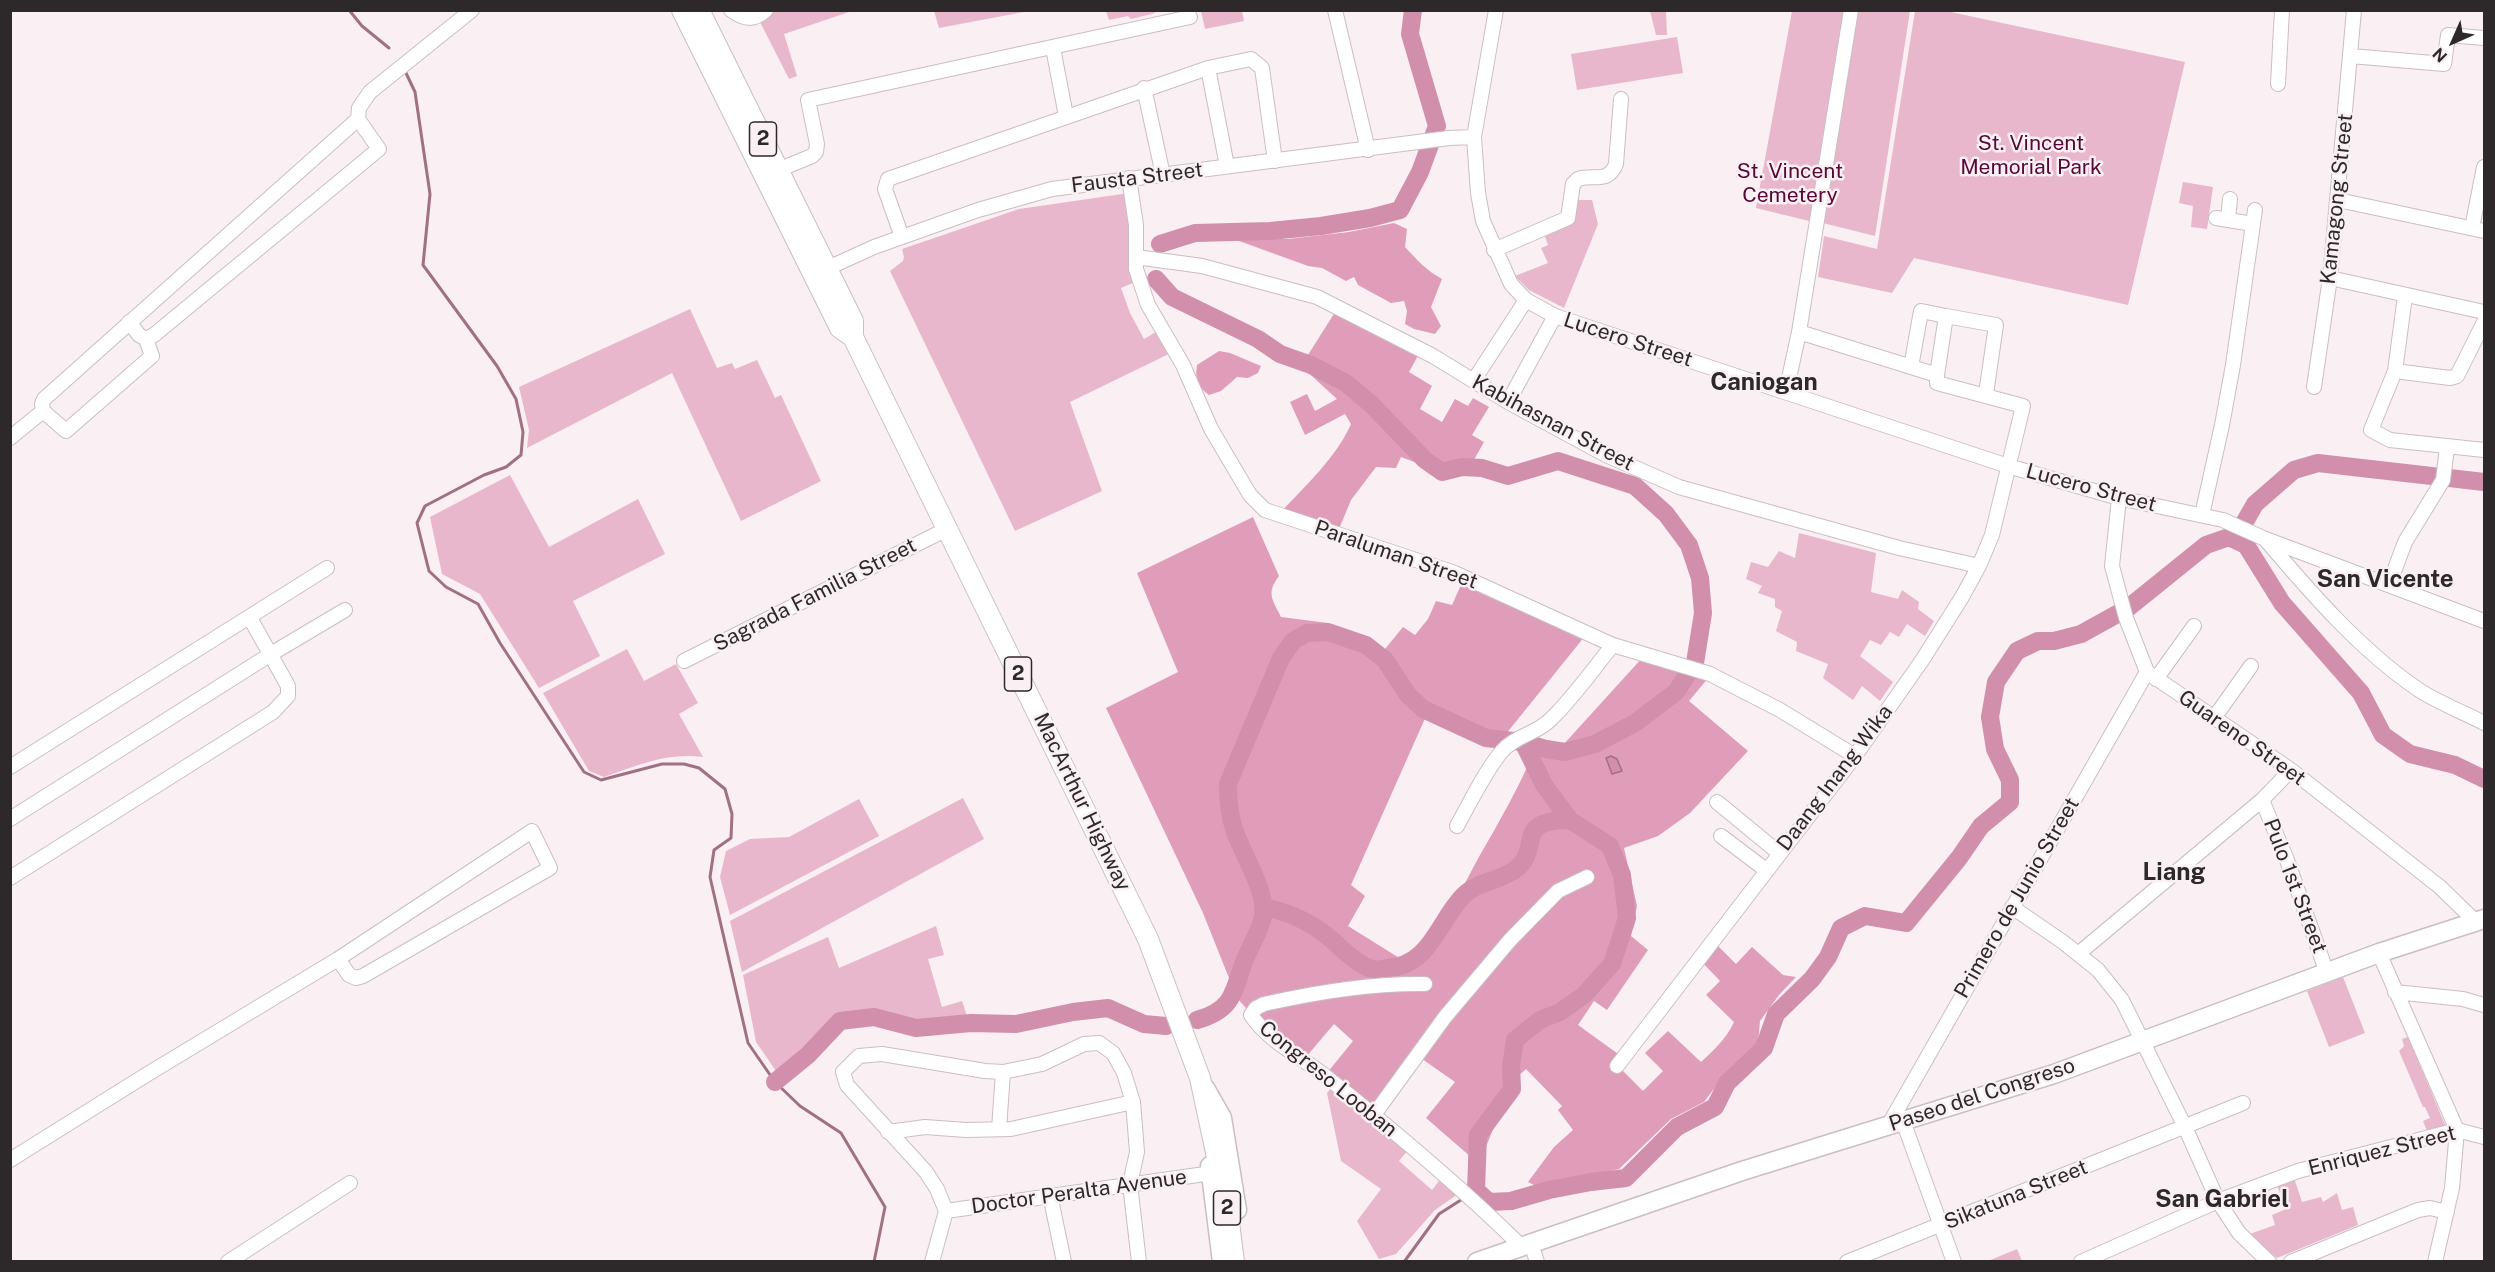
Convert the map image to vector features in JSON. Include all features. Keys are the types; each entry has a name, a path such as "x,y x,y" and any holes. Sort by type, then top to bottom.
{"highway":[{"name":"MacArthur Highway","path":"682,10 743,117 820,271 854,321 853,338 1137,913 1185,1033 1200,1078 1214,1164 1226,1199 1234,1262"},
{"name":"MacArthur Highway","path":"699,10 743,117 778,170 820,271"}],"main road":[{"name":"Paseo del Congreso","path":"1477,1262 1742,1171 2054,1074 2379,953 2480,920"},
{"name":"MacArthur Highway","path":"1200,1078 1222,1118 1244,1262"},
{"name":"MacArthur Highway","path":"1214,1164 1222,1262"}],"street":[{"path":"146,339 154,335 379,149 358,119 359,108 364,98 393,72 472,10"},
{"path":"731,10 742,18 750,19 760,16 766,10"},
{"path":"1335,10 1368,150"},
{"name":"Lucero Street","path":"1496,10 1474,137 1478,193 1483,221 1494,250 1510,284 1526,300 1555,316 2008,466 2119,498 2223,520 2484,621"},
{"path":"1786,392 1799,332 1851,10"},
{"path":"2278,84 2282,10"},
{"name":"Kamagong Street","path":"2314,387 2330,278 2354,10"},
{"path":"778,170 812,156 816,152 817,144 807,100 1190,17"},
{"path":"2350,56 2444,64 2448,34 2484,38"},
{"path":"1053,48 1066,116"},
{"path":"902,237 885,189 888,179 1144,88 1208,68 1251,59 1262,68 1275,161"},
{"path":"1208,68 1227,166"},
{"path":"1144,88 1163,174"},
{"path":"1494,250 1568,218 1573,184 1578,179 1608,176 1613,173 1616,164 1621,99"},
{"path":"129,322 139,335 146,339 152,356 66,431 44,411 42,404 44,399 129,322 358,119"},
{"name":"Fausta Street","path":"820,271 902,237 978,210 1052,189 1449,138 1474,137"},
{"path":"2337,200 2478,230 2484,167"},
{"name":"Paraluman Street","path":"1129,178 1136,225 1136,269 1148,305 1183,365 1211,429 1250,495 1265,510 1455,573 1613,645 1710,674 1780,710 1855,756"},
{"path":"2230,199 2222,219 2253,224"},
{"path":"2202,514 2233,364 2255,210"},
{"name":"Kabihasnan Street","path":"1136,257 1202,266 1317,297 1434,356 1508,402 1606,455 1679,487 1899,548 1979,566"},
{"path":"2330,278 2484,312"},
{"path":"2405,296 2394,371 2371,430 2390,440 2447,448 2484,450"},
{"path":"1474,380 1526,300"},
{"path":"1911,367 1921,311 1996,325 1986,394 1937,383 1946,316"},
{"path":"1508,402 1555,316"},
{"path":"2394,371 2450,378 2457,376 2484,322"},
{"path":"1799,332 1937,375"},
{"name":"Daang Inang Wika","path":"1617,1066 1855,756 1923,659 1979,566 1992,535 2023,406 1986,394"},
{"path":"10,438 44,411"},
{"path":"2389,585 2406,542 2443,480 2447,448"},
{"path":"2119,498 2112,566 2126,618 2152,675"},
{"name":"Sagrada Familia Street","path":"684,661 947,529"},
{"path":"2258,535 2306,587 2384,664 2421,691 2484,723"},
{"path":"10,767 327,568"},
{"path":"10,819 271,654 345,610"},
{"path":"10,878 273,712 288,696 288,686 249,618"},
{"name":"Primero de Junio Street","path":"1896,1124 2012,907 2152,675 2194,626"},
{"path":"1457,826 1492,764 1504,749 1521,736 1535,733 1552,719 1613,645"},
{"path":"2214,718 2251,666"},
{"name":"Guareno Street","path":"2152,675 2291,770 2480,920"},
{"path":"2078,954 2262,800 2291,770"},
{"name":"Pulo 1st Street","path":"2262,800 2287,860 2327,973"},
{"path":"1717,802 1779,853"},
{"path":"10,1160 338,959 532,831 550,868 363,976 356,978 349,975 338,959"},
{"path":"1721,836 1766,870"},
{"path":"1372,1116 1451,1009 1510,940 1558,891 1572,882 1587,877"},
{"path":"2012,907 2098,970 2122,1000 2186,1127 2218,1202 2239,1233 2269,1262"},
{"path":"2379,953 2457,1130 2452,1188 2434,1262"},
{"name":"Congreso Looban","path":"1425,984 1318,992 1264,1004 1256,1008 1251,1015 1258,1026 1273,1039 1323,1074 1526,1244"},
{"path":"2395,992 2445,997 2484,1005"},
{"path":"932,1262 946,1212 937,1189 926,1172 847,1085 843,1072 859,1056 882,1054 1003,1072 1042,1064 1084,1044 1099,1043 1113,1053 1124,1073 1133,1102 1137,1152 1130,1184 1139,1262"},
{"path":"999,1129 1003,1072"},
{"path":"888,1132 925,1127 966,1130 1011,1129 1133,1102"},
{"name":"Sikatuna Street","path":"1847,1262 2186,1127 2243,1102"},
{"path":"1896,1124 1954,1262"},
{"name":"Enriquez Street","path":"2081,1262 2103,1257 2218,1202 2298,1171 2457,1130 2484,1137"},
{"name":"Doctor Peralta Avenue","path":"946,1212 1130,1184 1214,1164"},
{"path":"228,1262 350,1183"},
{"path":"1050,1195 1064,1262"},
{"path":"2291,1262 2418,1210 2430,1208 2447,1212"},
{"path":"1526,1244 1537,1262"}],"green space":[{"path":"855,10 784,34 797,76 789,79 760,22 772,11"},
{"path":"934,10 1029,11 939,28"},
{"path":"1106,10 1158,11 1131,19 1128,16 1109,20"},
{"path":"1201,11 1242,11 1244,21 1205,29"},
{"path":"1650,11 1666,11 1667,35 1656,35"},
{"name":"St. Vincent Cemetery","path":"1792,11 1847,11 1813,222 1756,208"},
{"path":"1856,11 1910,11 1875,236 1823,223"},
{"name":"St. Vincent Memorial Park","path":"1915,11 1946,11 2185,62 2128,305 1914,258 1892,293 1818,277 1824,236 1877,249"},
{"path":"1677,37 1683,73 1577,90 1571,54"},
{"path":"2183,182 2213,187 2207,229 2191,227 2193,206 2179,203"},
{"path":"1129,193 1135,282 1121,288 1130,313 1144,339 1163,328 1177,350 1070,402 1102,491 1015,531 890,271 903,261 902,249 1019,209"},
{"path":"1573,200 1592,200 1598,224 1564,308 1529,290 1515,276 1548,263 1541,248 1548,245 1541,225 1570,217"},
{"path":"690,309 717,368 732,363 735,369 757,360 775,398 781,395 821,481 741,521 672,373 527,448 529,430 519,387"},
{"path":"510,475 549,547 638,499 665,554 573,601 600,656 539,688 480,594 442,574 430,517"},
{"path":"1799,533 1876,553 1871,592 1898,599 1902,590 1919,602 1918,609 1934,621 1925,636 1907,624 1899,637 1890,632 1881,645 1870,640 1860,656 1893,682 1880,701 1862,686 1853,700 1823,678 1828,664 1796,651 1797,642 1776,631 1782,611 1775,607 1775,599 1758,593 1762,586 1746,579 1751,562 1768,567 1779,551 1795,558"},
{"path":"627,649 644,681 676,664 698,703 679,714 703,757 665,758 604,777 589,771 543,693"},
{"path":"963,798 984,839 742,972 730,921"},
{"path":"859,799 879,836 730,915 720,877 726,851 750,839 789,837"},
{"path":"936,926 944,955 928,959 942,1007 962,1001 968,1019 917,1024 874,1013 838,1017 805,1052 776,1071 756,1042 743,975 828,937 839,968"},
{"path":"2343,977 2365,1033 2329,1047 2307,991"},
{"path":"2408,1037 2446,1127 2427,1131 2423,1121 2430,1118 2399,1051 2404,1046 2402,1039"},
{"path":"1335,1084 1409,1149 1399,1161 1432,1190 1442,1177 1458,1194 1435,1210 1396,1254 1379,1259 1357,1221 1381,1189 1341,1161 1327,1093"},
{"path":"2294,1178 2302,1202 2321,1197 2323,1202 2337,1193 2342,1210 2353,1207 2358,1225 2277,1258 2247,1235 2275,1225 2272,1215 2286,1209 2277,1185"},
{"path":"2017,1249 2022,1261 1988,1261"}],"shaded area":[{"path":"1394,223 1407,229 1405,247 1427,269 1442,279 1431,307 1441,326 1435,334 1414,329 1405,324 1407,311 1404,301 1391,303 1358,285 1354,277 1346,281 1322,268 1308,266 1231,238 1288,239 1349,232"},
{"path":"1337,309 1420,352 1409,372 1432,386 1420,409 1442,422 1455,399 1468,406 1473,398 1489,407 1472,435 1484,442 1471,465 1443,469 1425,466 1401,457 1396,468 1376,467 1351,500 1339,529 1280,513 1329,460 1351,424 1345,414 1305,435 1290,402 1307,394 1315,411 1337,399 1301,366"},
{"path":"1219,351 1230,353 1261,366 1258,373 1248,378 1237,377 1221,391 1209,395 1198,382 1197,365"},
{"path":"1253,517 1279,576 1273,587 1272,596 1281,617 1328,623 1381,654 1403,627 1415,635 1428,619 1436,601 1452,605 1464,578 1585,636 1497,745 1427,714 1351,885 1365,896 1348,926 1401,959 1427,941 1448,914 1509,803 1535,749 1553,756 1643,657 1709,677 1689,701 1748,751 1690,813 1658,836 1624,848 1637,906 1631,936 1648,950 1607,1010 1594,1001 1578,1025 1621,1056 1616,1064 1643,1091 1663,1071 1645,1053 1668,1031 1701,1062 1724,1039 1734,1022 1706,995 1720,981 1703,963 1716,944 1736,964 1752,947 1783,975 1796,977 1760,1021 1758,1043 1722,1078 1704,1102 1671,1119 1619,1169 1538,1187 1528,1182 1554,1147 1573,1130 1558,1110 1562,1106 1526,1069 1503,1090 1513,1102 1496,1122 1479,1164 1426,1118 1455,1082 1415,1054 1377,1105 1369,1107 1327,1073 1353,1041 1334,1024 1306,1057 1254,1017 1237,998 1203,913 1106,708 1178,672 1137,573"},
{"path":"1611,756 1617,759 1622,771 1612,774 1606,758"}],"waterway":[{"path":"349,10 362,26 389,48"},
{"path":"1160,244 1195,233 1270,231 1321,226 1370,218 1400,210 1420,172 1437,126 1410,34 1413,10"},
{"path":"405,71 415,92 430,194 423,265 497,366 516,399 523,432 521,455 506,467 484,475 425,506 417,523 429,571 446,587 478,604 500,643 584,772 601,780 662,764 684,764 699,768 725,789 732,814 731,838 714,850 710,877 748,1043 775,1082 800,1106 841,1133 885,1207 874,1262"},
{"path":"1156,279 1172,297 1258,339 1280,354 1311,365 1346,383 1371,404 1425,460 1442,472 1462,467 1482,468 1508,476 1558,461 1635,486 1666,514 1689,545 1700,578 1703,613 1695,663 1676,692 1635,723 1595,744 1565,752 1523,742 1544,785 1570,820 1610,846 1622,875 1627,918 1612,964 1584,995 1560,1012 1540,1020 1515,1040 1511,1066 1512,1089 1478,1135 1476,1190 1489,1202 1511,1201 1549,1190 1626,1178 1677,1127 1715,1107 1727,1083 1764,1048 1776,1014 1812,979 1828,957 1841,928 1865,916 1906,923 1959,858 1981,826 2010,802 2010,780 1995,749 1990,717 1996,682 2017,651 2038,641 2054,641 2081,634 2128,608 2206,545 2229,537 2246,545 2282,603 2361,693 2383,735 2410,754 2455,765 2484,779"},
{"path":"2235,539 2255,504 2294,470 2318,463 2484,482"},
{"path":"1197,1020 1216,1012 1232,995 1244,961 1262,922 1261,895 1232,823 1228,784 1281,658 1293,641 1307,633 1328,632 1366,645 1385,660 1408,695 1423,709 1486,738 1523,742"},
{"path":"1263,907 1311,924 1367,967 1378,969 1402,965 1414,960 1432,941 1463,896 1475,887 1510,873 1524,861 1535,830 1552,821 1570,820"},
{"path":"775,1082 808,1055 840,1021 874,1017 916,1028 971,1023 1016,1024 1073,1012 1108,1008 1144,1024 1166,1026"},
{"path":"1404,1262 1439,1214 1464,1198"}],"district":[{"name":"Caniogan","path":"1764,383"},
{"name":"San Vicente","path":"2385,580"},
{"name":"Liang","path":"2174,873"},
{"name":"San Gabriel","path":"2222,1200"}]}
